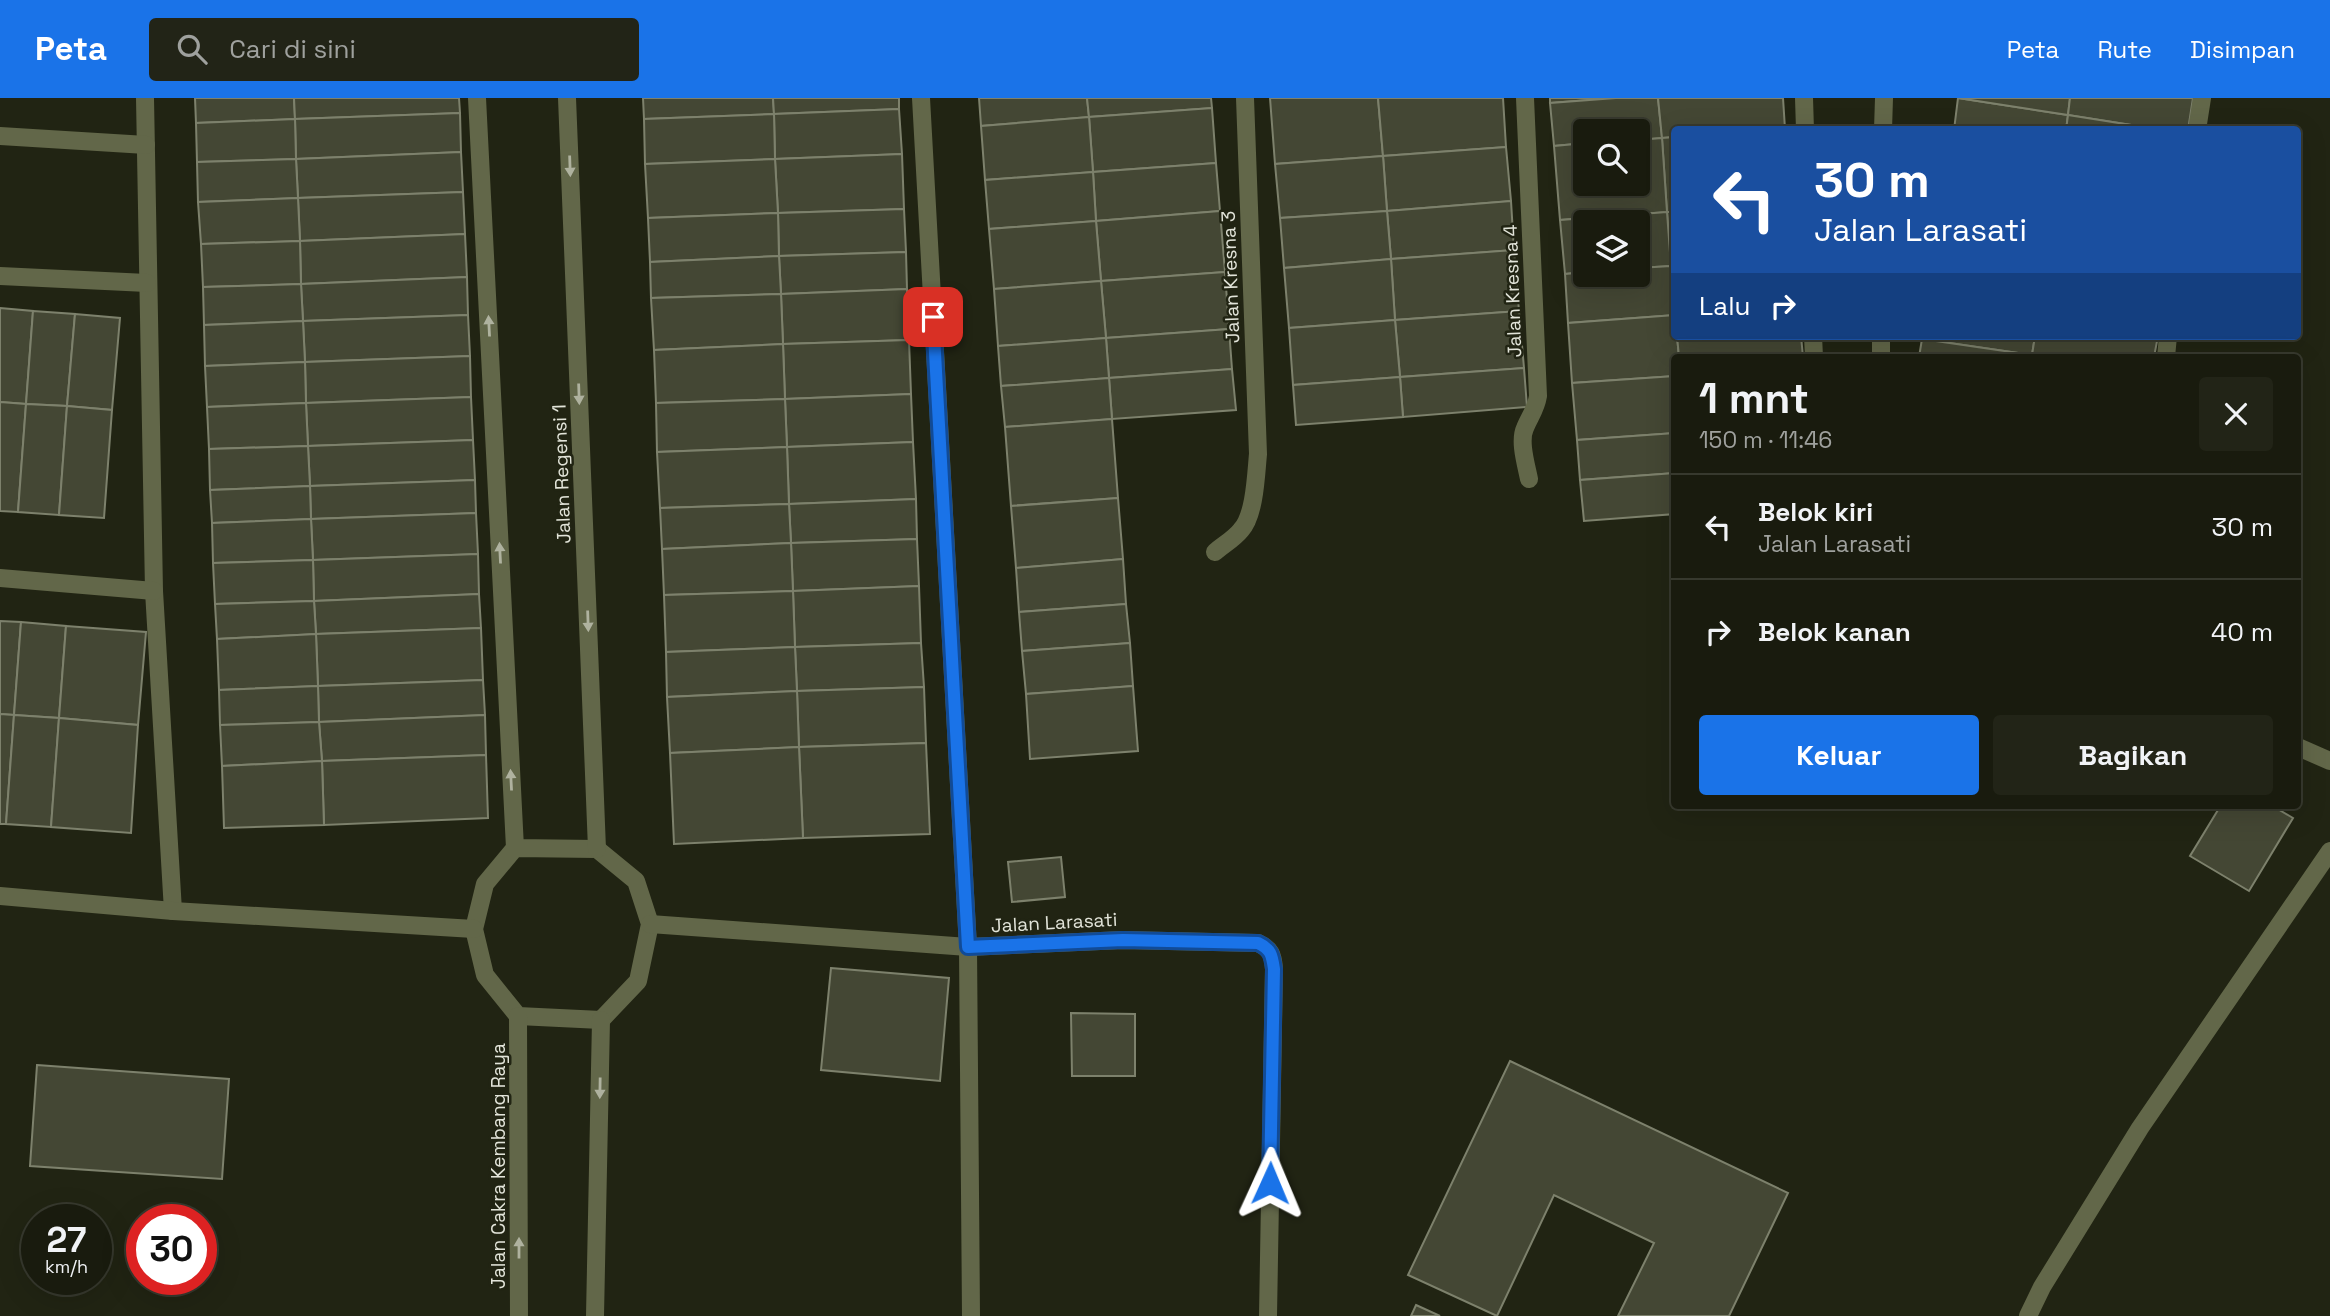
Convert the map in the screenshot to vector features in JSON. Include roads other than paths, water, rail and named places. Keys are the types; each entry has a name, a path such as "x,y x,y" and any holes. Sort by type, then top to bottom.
{"street":[{"path":"145,98 154,591 173,911"},
{"path":"477,98 515,849 485,884 474,929 485,975 518,1016 601,1020"},
{"name":"Jalan Regensi 1","path":"567,98 597,849"},
{"path":"921,98 968,947 971,1316"},
{"name":"Jalan Kresna 3","path":"1215,552 1243,529 1250,511 1258,454 1245,98"},
{"name":"Jalan Kresna 4","path":"1525,98 1538,396 1535,410 1524,429 1529,479"},
{"path":"1804,98 1805,126"},
{"path":"1883,126 1884,98"},
{"path":"2198,126 2202,98"},
{"path":"0,136 146,145"},
{"path":"0,276 147,283"},
{"path":"0,578 154,591"},
{"path":"2301,748 2330,761"},
{"path":"515,849 597,849 636,881 650,924 638,981 601,1020 595,1316"},
{"path":"2028,1316 2042,1287 2140,1128 2330,851"},
{"path":"0,896 173,911 474,929"},
{"name":"Jalan Larasati","path":"650,924 968,947 1123,940 1258,943 1268,947 1272,953 1274,969 1268,1316"},
{"name":"Jalan Cakra Kembang Raya","path":"518,1016 519,1316"}]}
